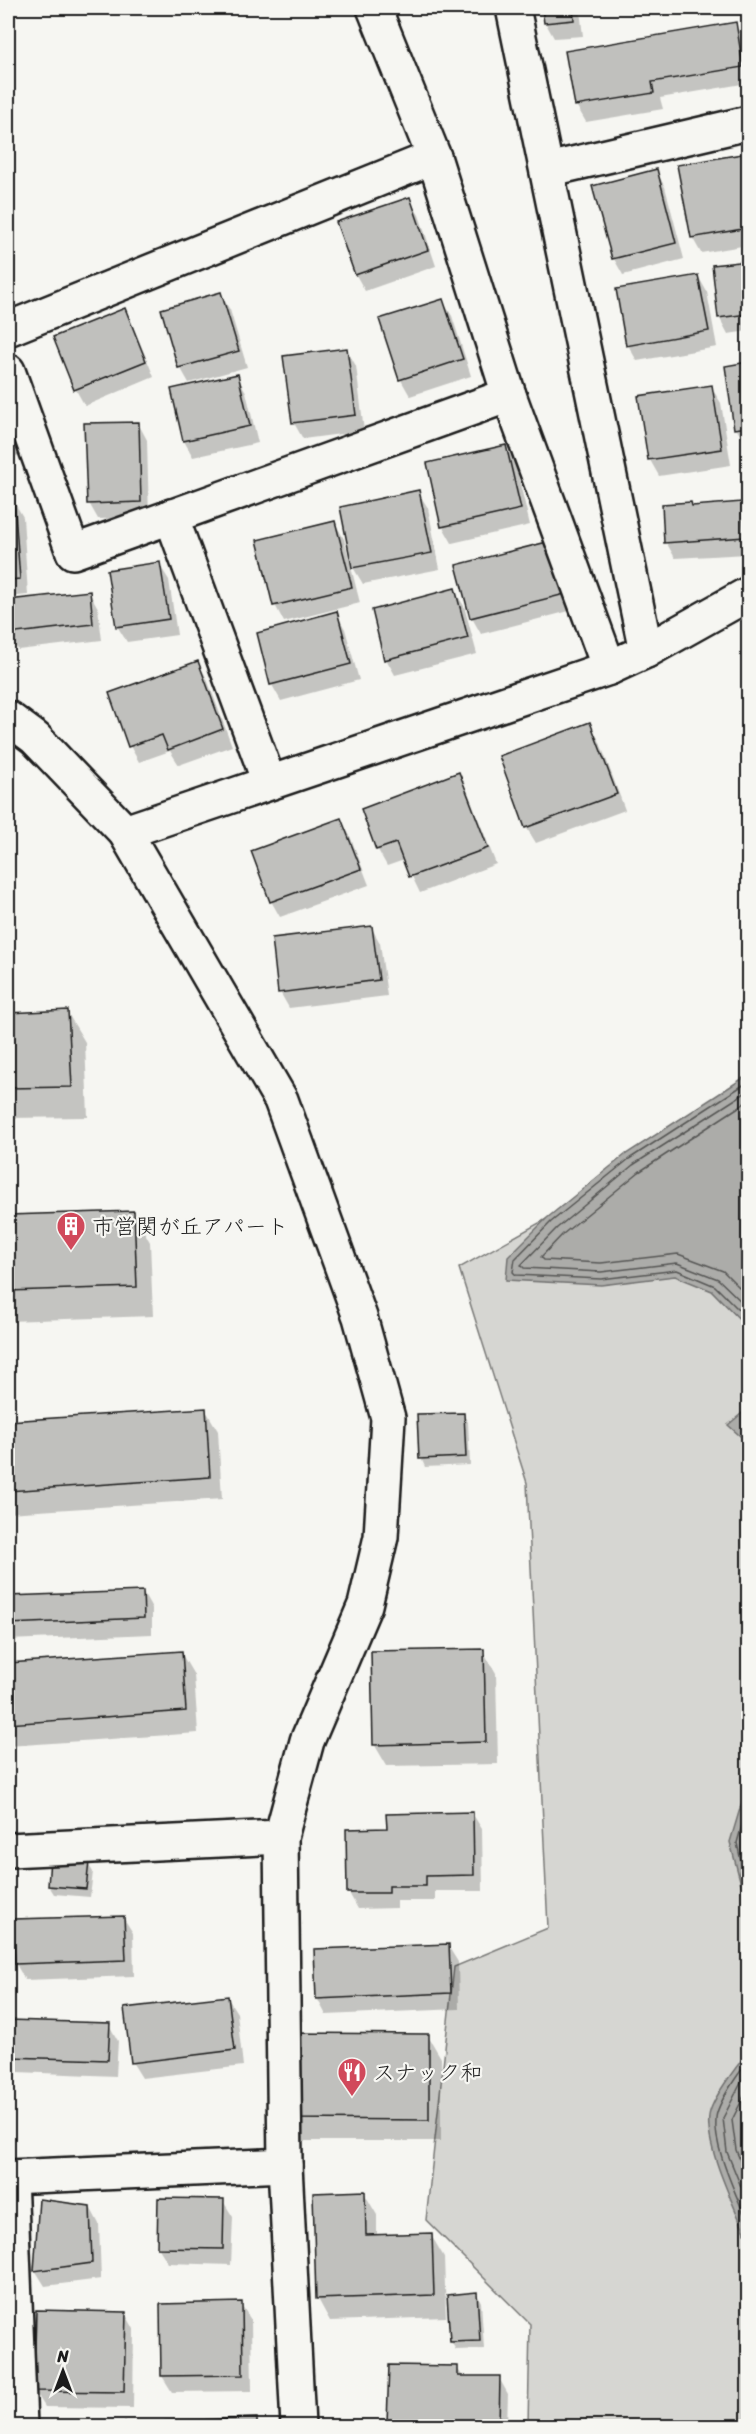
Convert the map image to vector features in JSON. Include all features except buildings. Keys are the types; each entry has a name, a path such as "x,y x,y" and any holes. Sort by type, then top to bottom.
{"street":[{"path":"374,8 434,157 509,395 609,668"},
{"path":"513,8 646,651"},
{"path":"547,170 748,123"},
{"path":"8,329 434,157"},
{"path":"8,372 73,552 509,395"},
{"path":"171,516 269,782"},
{"path":"125,832 609,668 646,651 748,594"},
{"path":"8,718 34,738 125,832 281,1100 360,1317 388,1418 381,1537 365,1605 307,1741 281,1837 285,2165 298,2427"},
{"path":"8,1850 281,1837"},
{"path":"20,2427 9,2177 285,2165"}],"shaded area":[{"path":"748,1106 748,2426 528,2426 530,2324 426,2220 454,1967 548,1928 527,1483 459,1268"}],"water":[{"path":"748,1075 748,1328 712,1291 675,1276 601,1285 506,1280 508,1257 547,1218 626,1154"},
{"path":"748,1408 748,1443 728,1425"},
{"path":"748,1782 748,1911 730,1842"},
{"path":"748,2053 748,2240 716,2162 709,2130 709,2116 719,2092"}],"place":[{"name":"市営関が丘アパート","path":"71,1252"},
{"name":"スナック和","path":"352,2098"}]}
